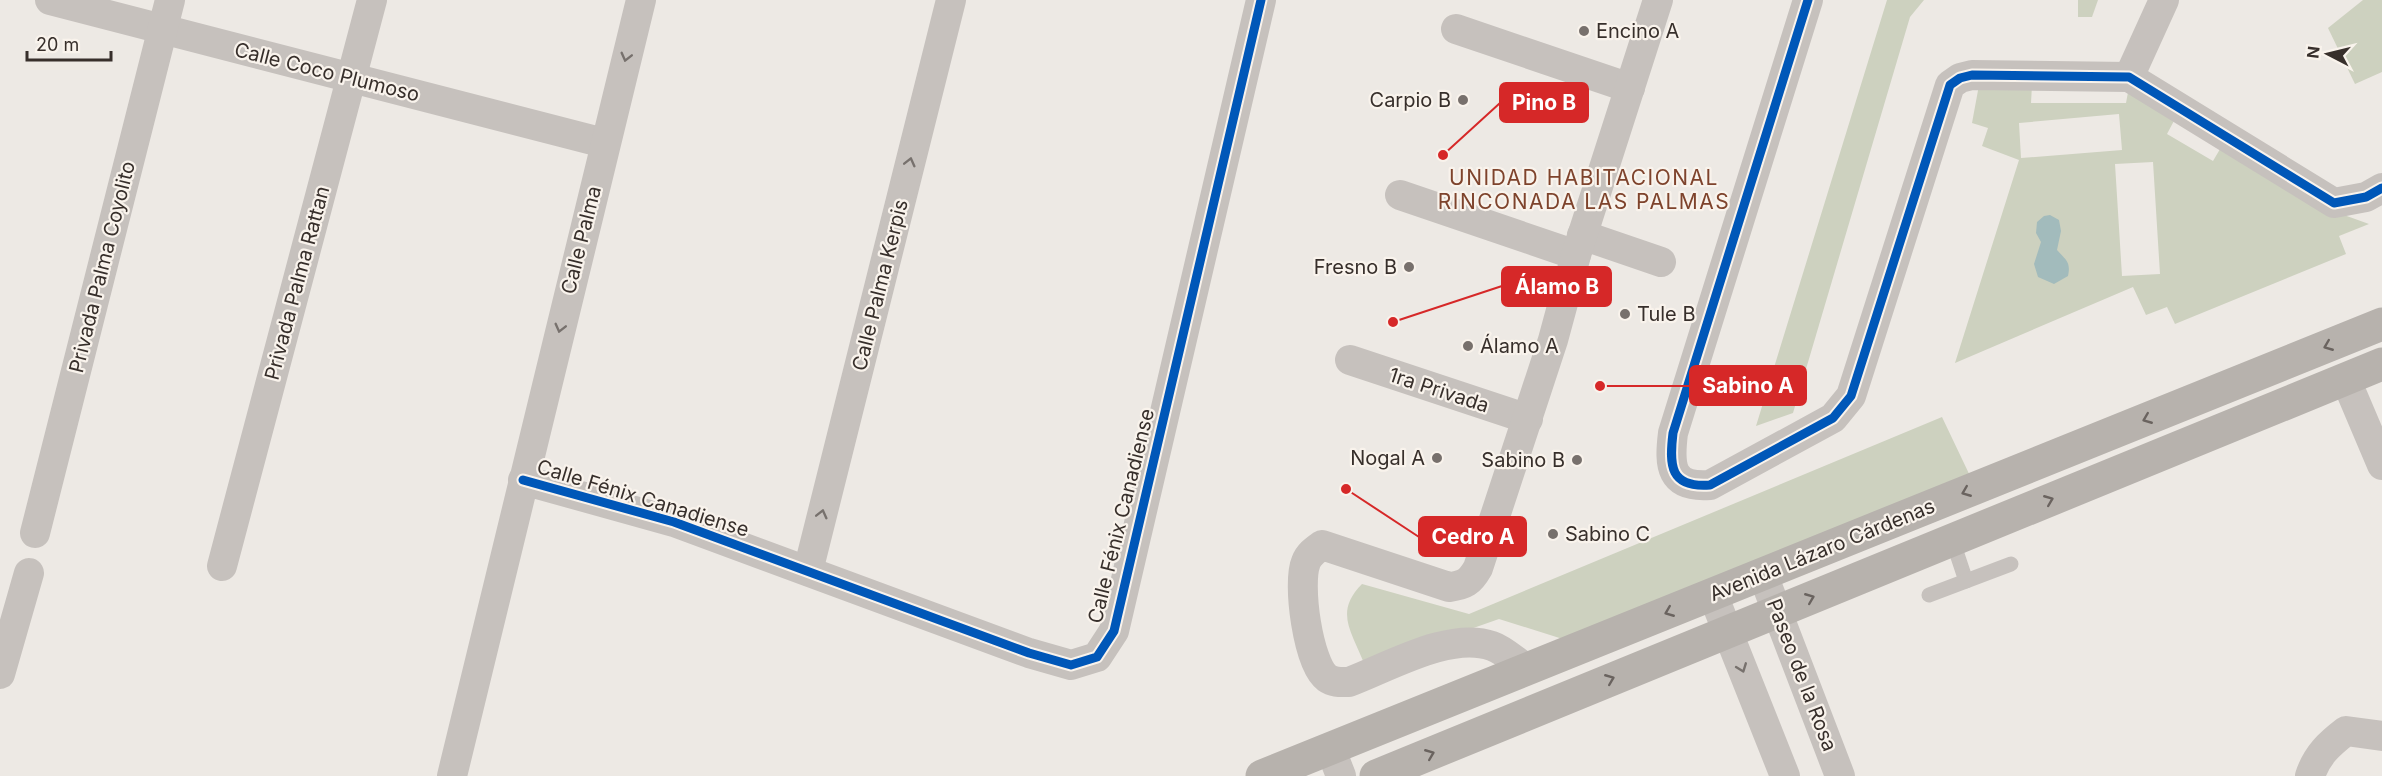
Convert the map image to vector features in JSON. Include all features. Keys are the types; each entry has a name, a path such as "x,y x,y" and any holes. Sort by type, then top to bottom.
{"main road":[{"name":"Avenida Lázaro Cárdenas","path":"1262,776 1336,763 1527,669 2382,324"},
{"name":"Avenida Lázaro Cárdenas","path":"1376,776 2382,364"}],"street":[{"name":"Calle Coco Plumoso","path":"50,0 604,143"},
{"name":"Privada Palma Coyolito","path":"35,533 170,0"},
{"name":"Privada Palma Rattan","path":"222,566 372,0"},
{"name":"Calle Palma","path":"523,480 641,0"},
{"name":"Calle Palma Kerpis","path":"808,571 951,0"},
{"name":"Calle Fénix Canadiense","path":"452,776 523,480 674,522 1029,653 1071,665 1097,657 1114,631 1261,0"},
{"path":"1527,669 1493,646 1466,642 1441,646 1349,682 1334,682 1324,677 1303,612 1306,562 1312,552 1322,545 1449,587 1466,584 1471,580 1478,568 1528,419 1579,245 1658,0"},
{"path":"1808,0 1672,434 1670,455 1673,472 1682,482 1696,486 1710,485 1833,418 1844,408 1851,396 1950,85 1960,78 1972,75 2129,77 2334,203 2366,197 2382,188"},
{"path":"2129,77 2164,0"},
{"path":"1456,29 1630,88"},
{"path":"1400,195 1579,245 1661,262"},
{"name":"1ra Privada","path":"1350,360 1528,419"},
{"path":"2346,380 2382,465"},
{"path":"0,674 29,573"},
{"name":"Paseo de la Rosa","path":"1763,575 1840,776"},
{"path":"1713,595 1785,776"},
{"path":"2310,776 2315,761 2327,746 2346,731 2382,736"}],"lane":[{"path":"1952,539 1966,581"},
{"path":"1929,595 2011,564"}],"green space":[{"path":"1887,0 1924,0 1910,17 1793,413 1756,426"},
{"path":"2078,0 2098,0 2092,17 2078,17"},
{"path":"2363,0 2382,0 2382,72 2355,84 2328,28"},
{"path":"1979,85 2032,85 2031,103 2126,103 2129,87 2176,117 2167,134 2213,161 2223,144 2344,215 2369,224 2339,236 2346,254 2175,324 2167,307 2146,315 2133,287 1955,363 2019,160 1982,146 1988,128 1972,123","holes":["2119,114 2122,150 2021,158 2019,123","2153,162 2160,274 2122,276 2115,164"]},
{"path":"1942,417 1972,480 1569,641 1499,619 1365,666 1351,633 1347,614 1349,604 1353,594 1362,584 1469,614"}],"water":[{"path":"2050,215 2059,220 2061,231 2057,250 2069,267 2068,276 2054,284 2038,277 2034,264 2041,242 2036,233 2037,222 2044,216"}],"cycle path":[{"path":"523,480 674,522 1029,653 1071,665 1097,657 1114,631 1261,0"},
{"path":"1808,0 1673,433 1672,465 1675,473 1687,483 1710,485 1833,418 1851,396 1950,85 1960,78 1972,75 2129,77 2334,203 2366,197 2382,188"}],"place":[{"name":"Encino A","path":"1584,31"},
{"name":"Carpio B","path":"1463,100"},
{"name":"Pino B","path":"1443,155"},
{"name":"Fresno B","path":"1409,267"},
{"name":"Tule B","path":"1625,314"},
{"name":"Álamo B","path":"1393,322"},
{"name":"Álamo A","path":"1468,346"},
{"name":"Sabino A","path":"1600,386"},
{"name":"Nogal A","path":"1437,458"},
{"name":"Sabino B","path":"1577,460"},
{"name":"Cedro A","path":"1346,489"},
{"name":"Sabino C","path":"1553,534"}],"district":[{"name":"UNIDAD HABITACIONAL RINCONADA LAS PALMAS","path":"1584,190"}]}
